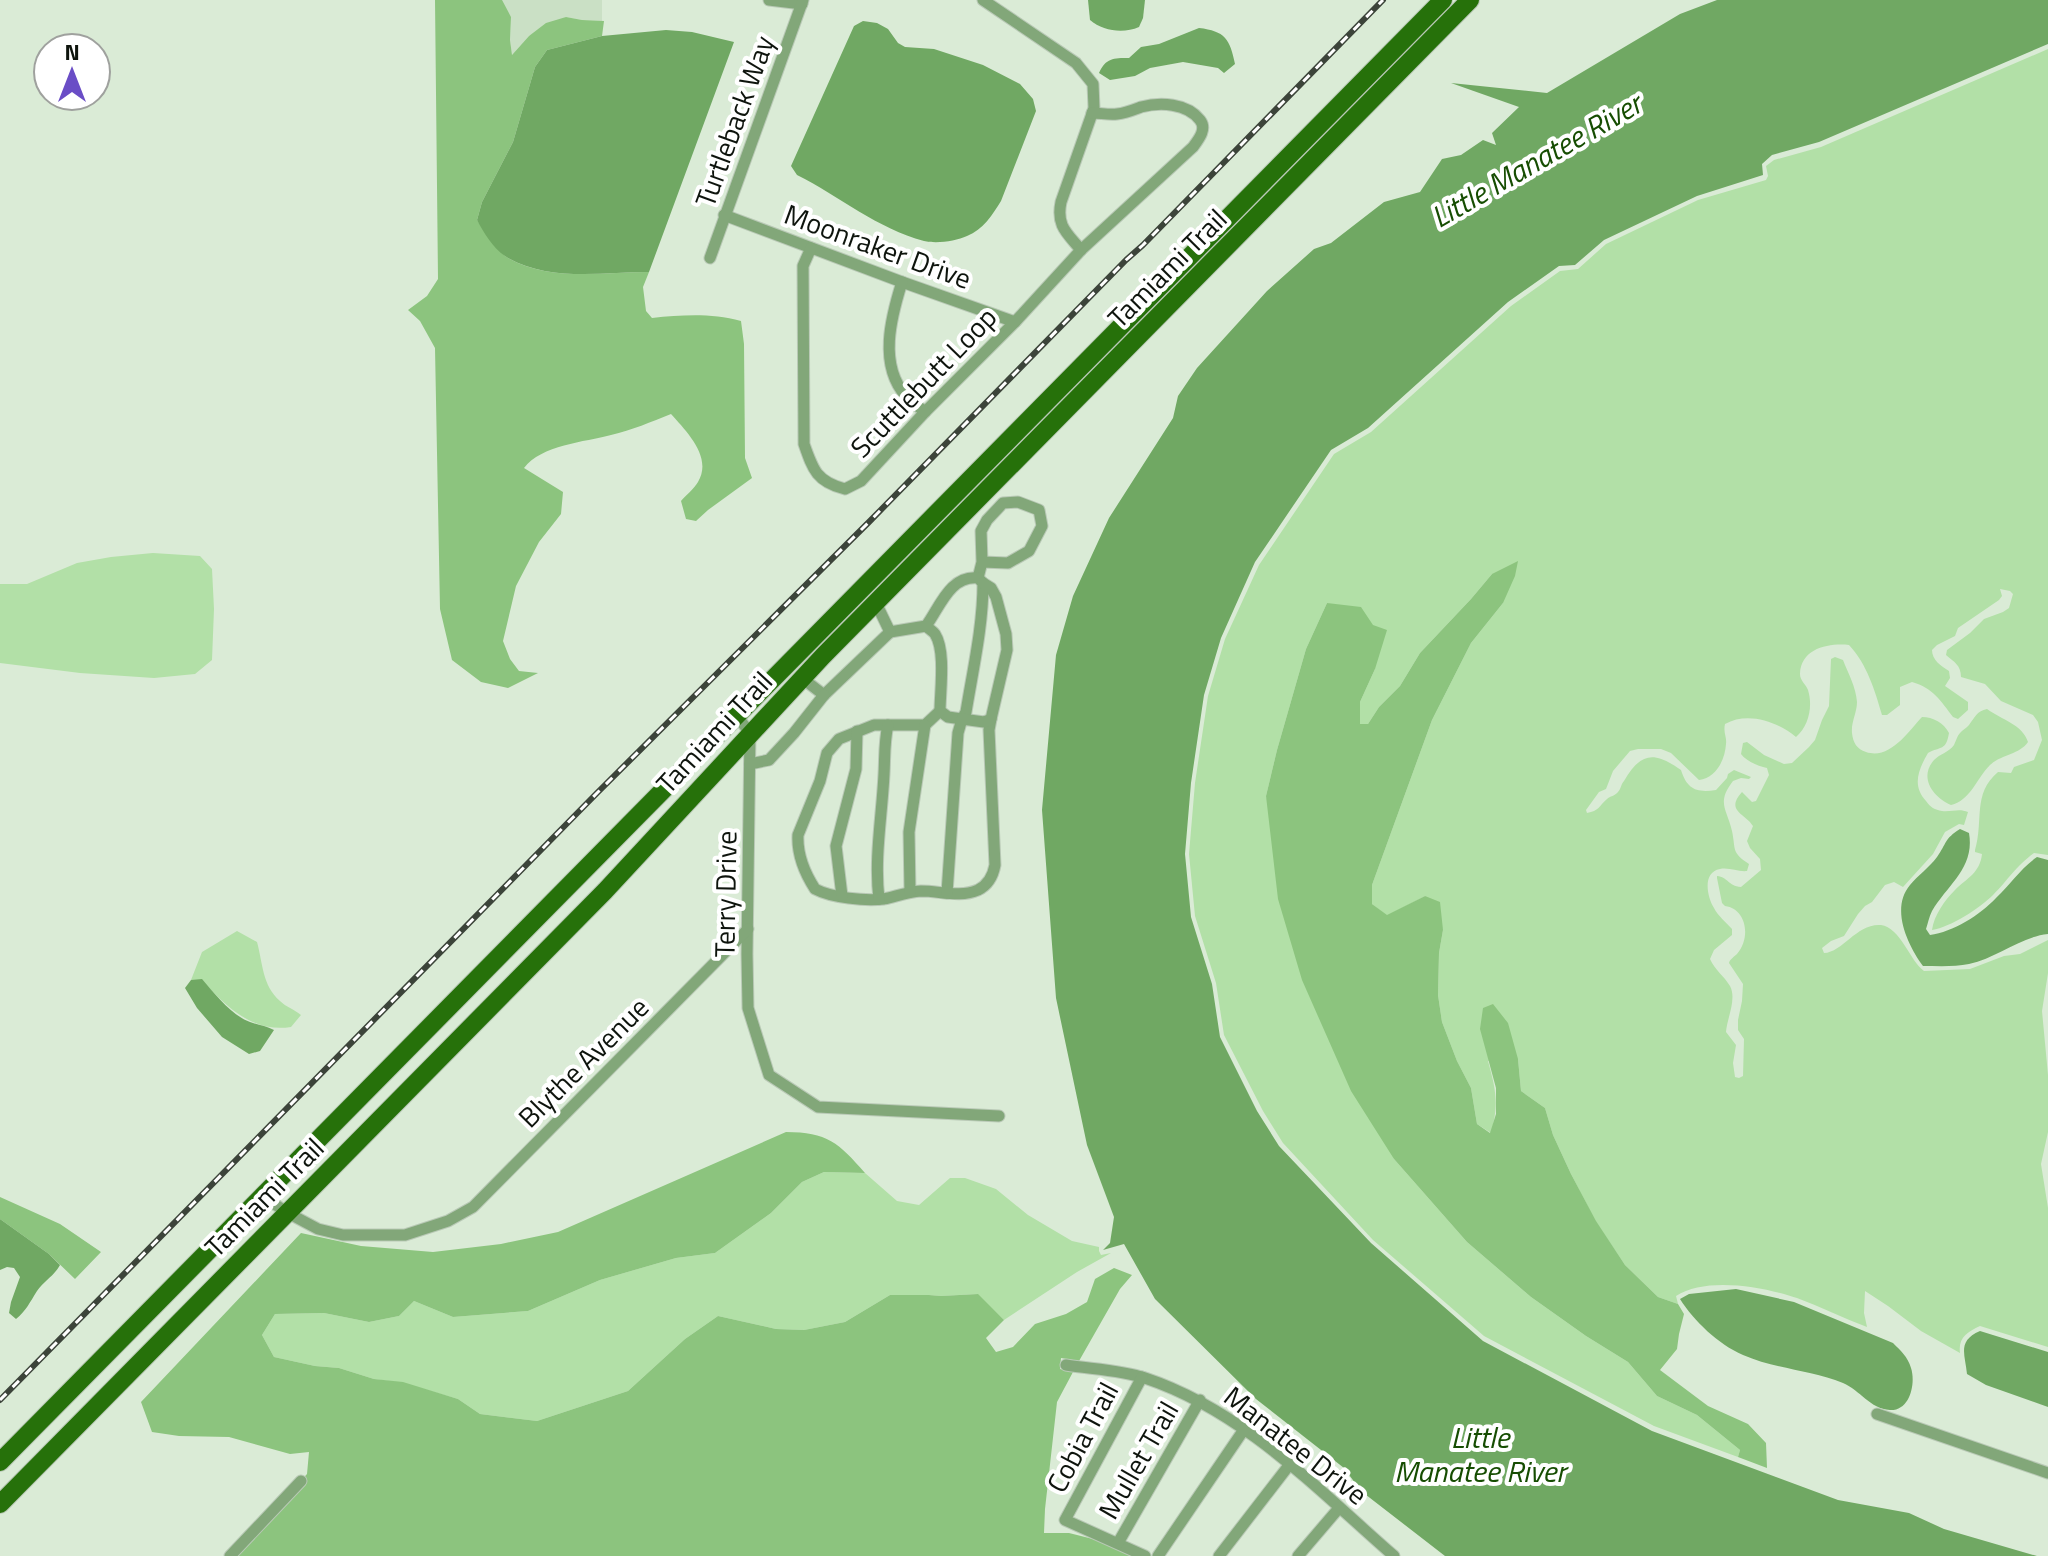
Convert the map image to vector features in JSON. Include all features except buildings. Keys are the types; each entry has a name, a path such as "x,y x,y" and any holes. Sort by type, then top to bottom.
{"main road":[{"name":"Tamiami Trail","path":"0,1504 605,891 750,733 1443,0"},
{"name":"Tamiami Trail","path":"0,1462 737,716 1470,0"}],"street":[{"path":"769,0 802,2"},
{"path":"983,0 1076,63 1093,84 1094,108 1058,215 1062,226 1081,250"},
{"name":"Turtleback Way","path":"710,258 802,2"},
{"name":"Scuttlebutt Loop","path":"811,248 803,266 804,444 818,475 829,486 845,489 861,481 1081,250 1193,147 1201,138 1203,128 1201,120 1187,109 1170,105 1145,106 1117,114 1092,113"},
{"name":"Moonraker Drive","path":"724,215 1015,322"},
{"path":"902,282 893,313 889,359 896,381 906,396 925,412"},
{"path":"947,893 958,733 966,712 983,606 981,531 1003,503 1018,502 1039,510 1042,526 1029,551 1008,563 982,562"},
{"path":"750,764 769,760 824,695 890,632 926,626 960,579 970,577 981,580 996,597 1007,650 989,730 995,865 993,875 983,888 976,891 963,894 910,892 871,900 842,896 815,889 802,864 798,835 820,781 827,753 839,739 874,725 925,725"},
{"path":"876,603 890,632"},
{"path":"910,892 909,832 925,725 940,711 939,647 935,634 926,626"},
{"path":"802,678 824,695"},
{"path":"940,711 948,717 984,722 991,719"},
{"path":"737,716 750,733"},
{"path":"879,899 879,830 884,741 888,725"},
{"path":"842,896 836,846 856,769 857,731"},
{"name":"Terry Drive","path":"750,733 748,1008 769,1075 818,1107 999,1116"},
{"name":"Blythe Avenue","path":"262,1196 318,1229 343,1235 405,1235 448,1221 473,1207 748,929"},
{"name":"Manatee Drive","path":"1066,1365 1142,1377 1200,1400 1245,1428 1290,1464 1394,1556"},
{"name":"Cobia Trail","path":"1118,1543 1065,1520 1142,1377"},
{"name":"Mullet Trail","path":"1118,1543 1200,1400"},
{"path":"1877,1414 2048,1473"},
{"path":"1158,1556 1245,1428"},
{"path":"1219,1556 1290,1464"},
{"path":"230,1556 301,1481"},
{"path":"1298,1556 1339,1508"},
{"path":"1118,1543 1145,1556"}],"shaded area":[{"path":"435,0 502,0 511,17 512,55 546,23 566,17 604,21 602,36 547,50 535,67 513,142 482,202 477,220 500,251 524,265 559,273 649,272 643,287 646,311 652,318 708,316 741,321 744,344 745,458 752,478 696,521 686,519 681,501 702,473 700,454 671,414 626,431 552,449 524,468 563,492 561,514 539,542 516,586 503,641 519,671 538,673 508,688 481,682 452,660 440,609 435,348 420,321 408,310 427,296 438,279"},
{"path":"501,0 602,0 602,21 566,17 529,36 512,55 511,17"},
{"path":"2048,49 2048,855 2034,853 1981,906 1956,921 1932,930 1944,903 1972,875 1981,861 1982,854 1975,850 1982,798 1990,780 1998,772 2011,773 2014,767 2034,760 2042,740 2033,715 2001,701 1985,684 1961,677 1958,667 1946,655 1947,650 1984,619 2009,608 2013,594 2000,589 2002,596 1999,600 1958,628 1955,636 1932,650 1935,660 1949,671 1950,678 1945,686 1968,702 1968,710 1958,719 1931,691 1912,682 1900,687 1900,705 1887,715 1882,715 1870,678 1855,652 1849,645 1825,646 1811,653 1802,665 1800,676 1808,690 1810,709 1807,722 1796,737 1762,720 1734,720 1725,724 1726,744 1722,762 1710,776 1699,780 1671,753 1661,749 1630,751 1613,771 1606,789 1599,792 1586,810 1587,813 1594,811 1617,793 1636,764 1649,758 1656,757 1681,770 1689,785 1703,791 1716,790 1734,770 1751,777 1733,781 1724,801 1735,850 1749,864 1747,871 1714,871 1708,880 1709,898 1732,929 1732,935 1714,950 1710,959 1732,991 1726,1032 1736,1045 1733,1063 1735,1077 1739,1078 1743,1076 1744,1039 1738,1030 1738,1020 1743,984 1729,963 1741,947 1745,933 1742,918 1722,903 1717,876 1741,887 1761,870 1760,859 1747,841 1753,826 1735,804 1742,792 1752,802 1756,801 1769,775 1767,768 1752,763 1741,754 1743,743 1747,742 1764,755 1784,764 1792,763 1815,740 1829,706 1831,659 1835,657 1843,660 1855,691 1857,706 1852,733 1854,743 1860,749 1875,753 1891,748 1922,717 1934,719 1944,726 1949,733 1946,743 1928,753 1919,772 1919,790 1935,809 1968,812 1964,825 1959,824 1945,832 1933,854 1903,887 1894,882 1885,885 1858,914 1844,936 1822,948 1824,953 1831,951 1865,928 1881,925 1894,932 1924,971 1970,969 2004,956 2020,954 2048,940 2048,973 2042,1011 2048,1075 2048,1132 2041,1164 2048,1208 2048,1347 1980,1326 1964,1336 1960,1353 1921,1331 1865,1291 1867,1327 1797,1298 1753,1287 1703,1286 1676,1296 1678,1304 1658,1297 1625,1265 1596,1222 1553,1135 1545,1108 1521,1091 1518,1059 1488,1061 1496,1097 1491,1133 1477,1124 1471,1088 1442,1022 1438,995 1443,930 1425,896 1387,916 1372,904 1372,885 1432,720 1471,643 1503,603 1492,574 1420,653 1400,686 1379,707 1368,724 1360,724 1360,702 1375,669 1373,626 1327,603 1306,649 1266,796 1394,1159 1467,1242 1531,1297 1628,1362 1657,1396 1697,1415 1740,1450 1738,1457 1654,1426 1484,1336 1373,1240 1283,1143 1224,1035 1216,983 1195,916 1189,854 1195,783 1208,696 1225,639 1259,565 1334,454 1371,432 1511,306 1560,271 1578,269 1606,244 1698,200 1766,180 1766,166 1774,160 1821,147"},
{"path":"153,553 200,556 212,569 212,660 195,674 154,678 0,663 0,584 27,584 77,563"},
{"path":"1518,561 1503,603 1471,643 1432,720 1372,885 1372,904 1387,915 1425,896 1440,902 1443,930 1438,995 1442,1022 1471,1088 1477,1124 1490,1133 1496,1114 1496,1088 1480,1029 1483,1008 1493,1004 1508,1023 1518,1059 1521,1091 1545,1108 1553,1135 1596,1221 1625,1265 1658,1297 1678,1304 1684,1314 1677,1349 1660,1370 1708,1406 1748,1424 1766,1443 1767,1468 1738,1457 1740,1450 1697,1415 1657,1396 1628,1362 1531,1297 1467,1242 1394,1159 1351,1091 1302,980 1278,899 1266,796 1306,649 1327,603 1361,607 1373,625 1387,630 1375,669 1360,702 1360,724 1368,724 1379,707 1400,686 1420,653 1492,574"},
{"path":"1987,709 2016,727 2028,742 2020,750 1990,765 1964,799 1951,805 1939,798 1930,787 1929,767 1954,745 1959,734 1976,715"},
{"path":"237,931 257,942 264,974 274,995 301,1015 291,1027 277,1028 252,1022 221,1000 202,980 191,980 202,952"},
{"path":"786,1132 812,1134 831,1141 865,1173 824,1172 802,1182 771,1213 715,1253 676,1258 600,1280 528,1311 453,1317 414,1301 399,1316 369,1322 324,1313 275,1314 262,1335 274,1357 339,1368 374,1379 403,1382 458,1399 480,1414 537,1421 628,1391 685,1339 718,1316 776,1329 804,1330 845,1322 890,1295 978,1294 1004,1320 986,1338 996,1352 1013,1347 1035,1324 1066,1314 1087,1302 1095,1279 1114,1268 1132,1275 1120,1289 1079,1361 1061,1358 1060,1369 1073,1372 1057,1402 1044,1533 1069,1533 1097,1540 1131,1556 231,1556 307,1474 309,1452 290,1454 229,1437 152,1432 141,1402 301,1233 361,1246 433,1252 501,1244 558,1232"},
{"path":"824,1172 865,1173 897,1201 919,1205 950,1178 965,1178 996,1189 1028,1215 1072,1241 1099,1247 1101,1255 1111,1253 1004,1320 977,1294 890,1295 845,1322 804,1330 776,1329 718,1316 685,1339 628,1391 537,1421 480,1414 458,1399 403,1383 274,1357 262,1335 275,1314 324,1313 369,1322 399,1316 414,1301 453,1317 528,1311 600,1280 676,1258 715,1253 771,1213 802,1182"},
{"path":"0,1197 60,1224 101,1252 75,1279 49,1254 0,1219"}],"water":[{"path":"1088,0 1145,0 1143,18 1139,27 1133,29 1107,29 1090,20"},
{"name":"Little Manatee River","path":"1717,0 2048,0 2048,44 1819,142 1772,155 1762,164 1763,175 1697,196 1604,240 1575,265 1559,266 1508,302 1368,428 1331,450 1255,562 1221,638 1204,695 1191,783 1185,854 1191,917 1212,984 1220,1037 1257,1111 1279,1146 1371,1243 1483,1341 1652,1431 1838,1500 1909,1513 1944,1529 2037,1556 1445,1556 1361,1491 1344,1468 1256,1399 1155,1299 1124,1244 1103,1250 1110,1243 1114,1217 1087,1145 1056,998 1042,810 1056,655 1073,596 1109,518 1173,418 1178,396 1197,368 1267,291 1314,249 1331,243 1384,202 1420,192 1442,159 1461,155 1483,140 1496,145 1492,133 1519,107 1451,83 1547,93 1680,14"},
{"path":"863,21 888,29 905,47 934,49 983,65 1020,84 1033,99 1036,111 1001,201 987,221 973,233 940,242 907,236 797,175 791,166 854,26"},
{"path":"1199,28 1215,31 1228,42 1235,64 1224,73 1218,68 1183,62 1110,80 1099,73 1104,64 1111,60 1129,58 1141,47 1159,44"},
{"path":"666,30 692,32 734,42 649,272 559,273 524,265 503,255 477,220 482,202 513,142 535,67 547,50 602,36"},
{"path":"1960,829 1969,833 1968,856 1959,875 1932,911 1926,929 1930,935 1948,930 1974,916 2037,857 2048,860 2048,934 2028,939 1969,964 1923,966 1903,927 1901,905 1913,881 1931,865 1948,839"},
{"path":"202,979 236,1014 274,1030 260,1051 249,1054 222,1037 197,1008 185,988 191,980"},
{"path":"0,1219 60,1265 16,1319 9,1313 20,1277 14,1268 0,1270"},
{"path":"1736,1289 1794,1302 1893,1343 1911,1368 1913,1381 1907,1401 1897,1409 1883,1409 1843,1383 1743,1355 1707,1331 1680,1299 1689,1294"},
{"path":"1980,1331 2048,1352 2048,1407 1986,1385 1967,1374 1965,1344"}],"railway":[{"path":"0,1400 1383,0"}]}
